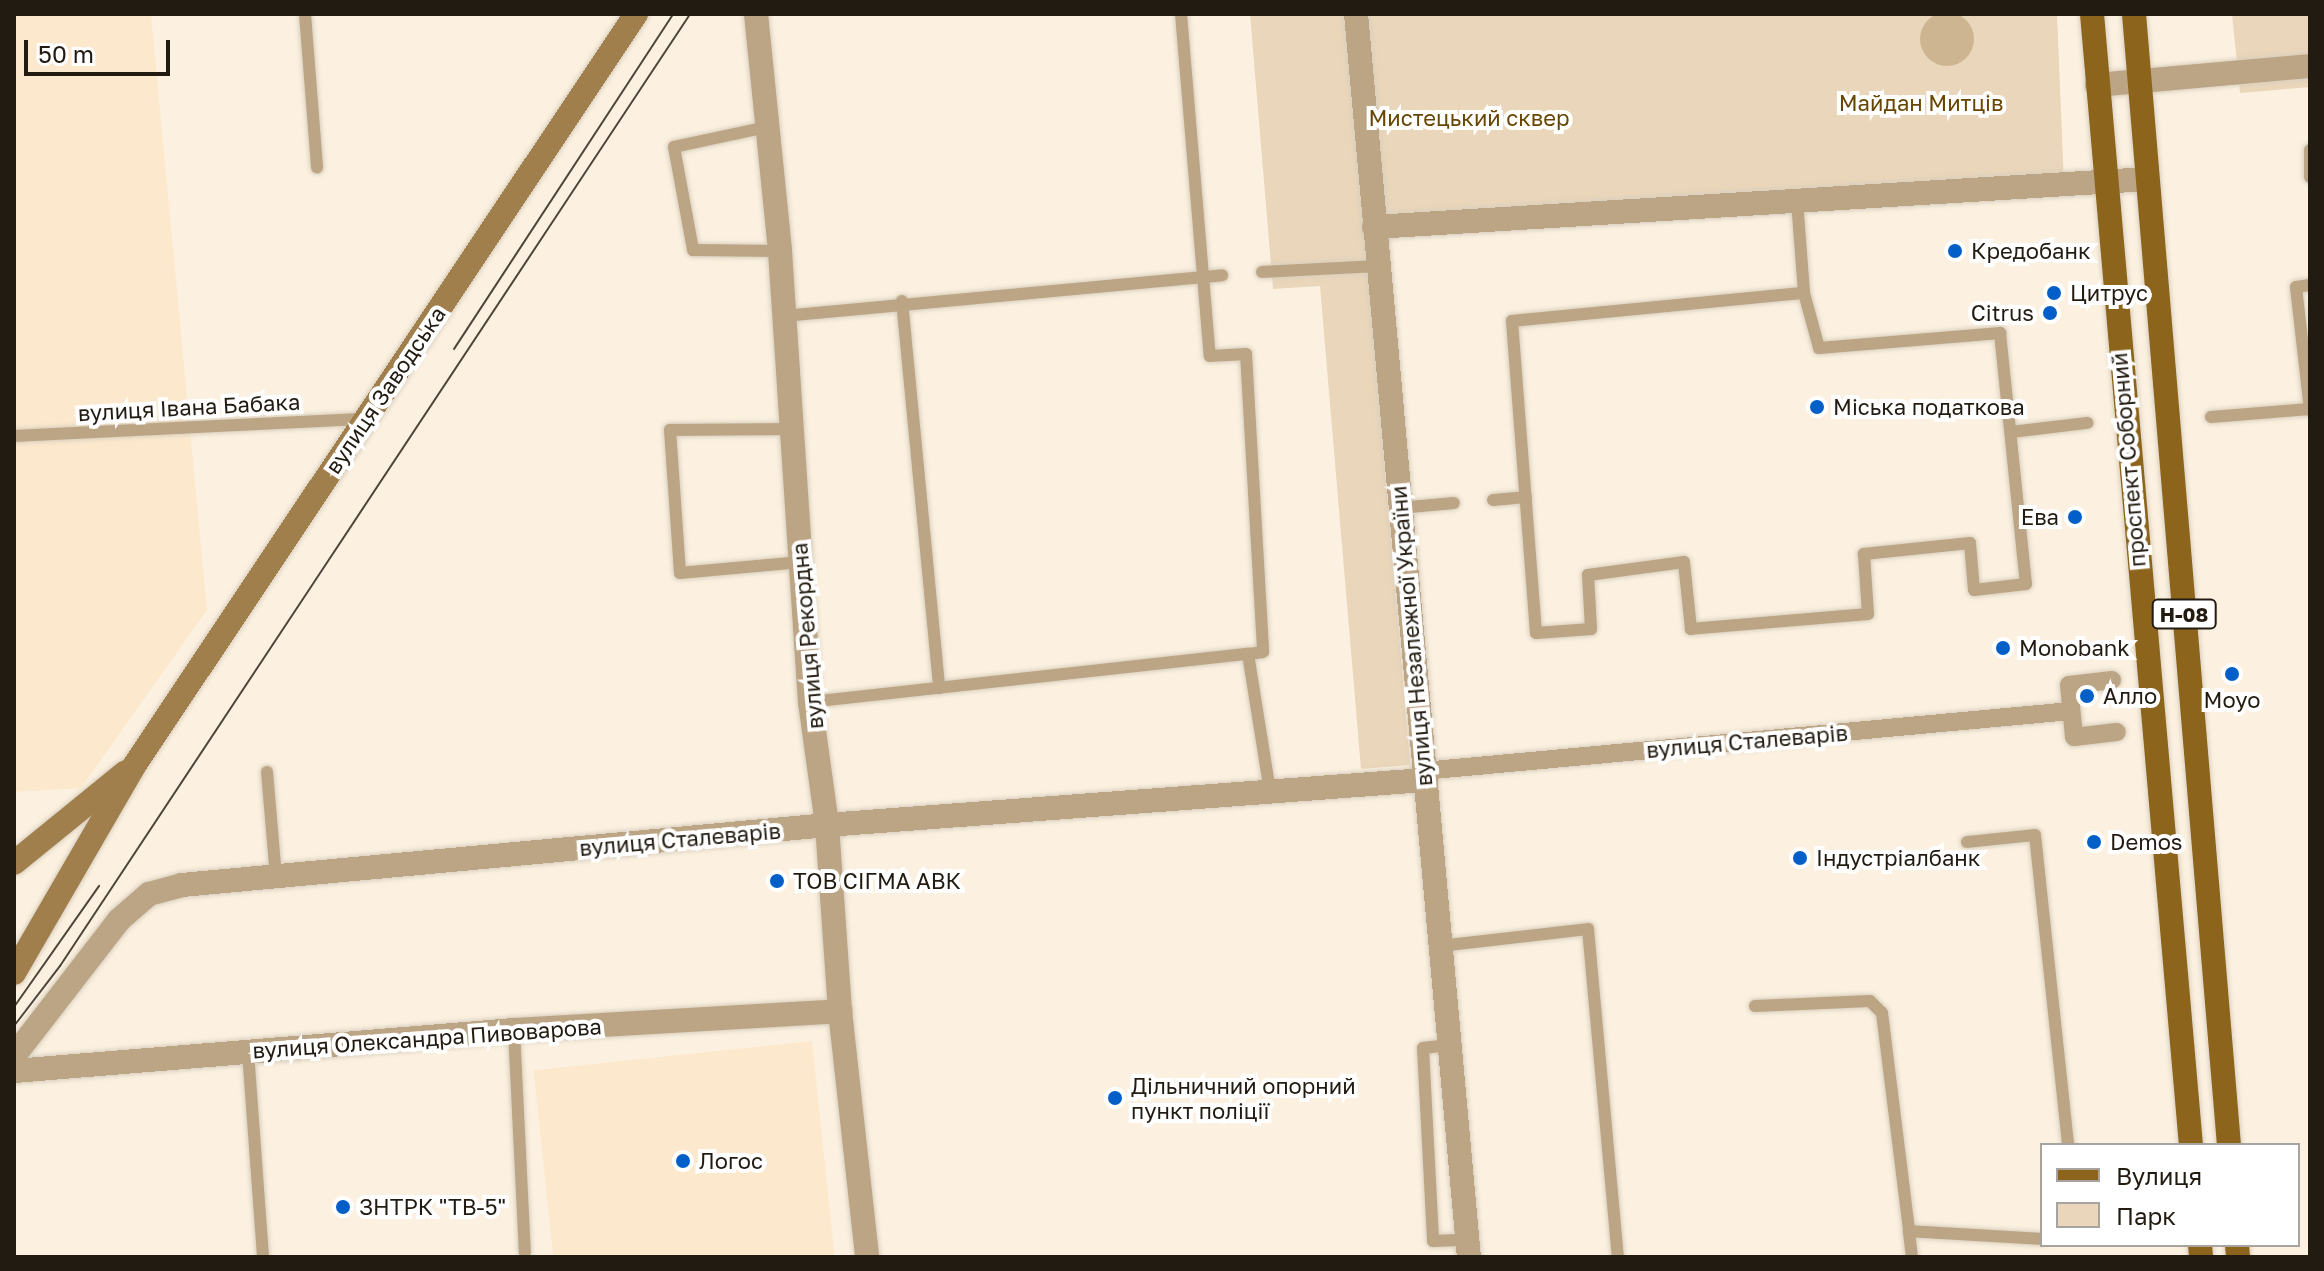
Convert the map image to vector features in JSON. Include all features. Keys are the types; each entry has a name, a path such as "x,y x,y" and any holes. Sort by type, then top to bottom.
{"main road":[{"name":"вулиця Заводська","path":"14,973 134,766 636,14"},
{"name":"проспект Соборний","path":"2092,14 2191,1143"},
{"name":"проспект Соборний","path":"2134,14 2229,1143"},
{"name":"вулиця Заводська","path":"14,863 134,766"}],"street":[{"name":"вулиця Рекордна","path":"756,14 780,251 789,429 810,702 827,825 840,1011 867,1257"},
{"name":"вулиця Незалежної України","path":"1356,14 1468,1248"},
{"path":"2097,85 2310,66"},
{"path":"1374,227 2147,179"},
{"path":"2112,680 2069,685 2071,711 2074,737 2117,732"},
{"name":"вулиця Сталеварів","path":"14,1056 119,920 149,894 182,885 827,825 1270,793 2071,711"},
{"name":"вулиця Олександра Пивоварова","path":"14,1071 514,1030 840,1011"}],"lane":[{"path":"305,14 317,168"},
{"path":"810,702 1263,652 1246,354 1210,356 1181,14"},
{"path":"767,127 674,147 693,250 780,251"},
{"path":"2310,150 2310,177"},
{"path":"1797,201 1804,293 1819,348 2000,333 2026,584 1974,590 1970,543 1864,554 1868,614 1691,629 1684,562 1588,575 1591,629 1536,633 1512,321 1804,293"},
{"path":"1262,272 1377,266"},
{"path":"784,316 902,301 1222,275"},
{"path":"2211,417 2310,410 2296,287 2310,285"},
{"path":"902,301 939,688"},
{"name":"вулиця Івана Бабака","path":"14,436 365,419"},
{"path":"2011,432 2087,423"},
{"path":"789,429 670,430 680,573 801,562"},
{"path":"1493,500 1526,497"},
{"path":"1399,508 1454,503"},
{"path":"1248,654 1270,793"},
{"path":"267,772 276,876"},
{"path":"1967,842 2035,835 2068,1143"},
{"path":"1439,946 1588,929 1618,1257"},
{"path":"1755,1006 1870,1001 1882,1013 1912,1257"},
{"path":"514,1030 525,1253"},
{"path":"1448,1045 1423,1048 1433,1241 1468,1248"},
{"path":"248,1052 263,1257"},
{"path":"1909,1231 2040,1239"}],"shaded area":[{"path":"1947,12 1966,20 1974,39 1966,58 1947,66 1928,58 1920,39 1928,20"},
{"path":"14,14 151,14 207,610 81,788 14,792"},
{"name":"Логос","path":"812,1041 835,1257 553,1257 534,1070"}],"green space":[{"path":"1250,14 1346,14 1410,765 1361,769 1320,286 1273,289"},
{"name":"Мистецький сквер","path":"1355,14 2057,14 2064,184 1374,227"},
{"path":"2232,14 2310,14 2310,87 2240,93"}],"tram line":[{"path":"454,349 673,14"},
{"path":"14,1026 60,966 690,14"},
{"path":"14,1007 99,886"}],"place":[{"name":"Кредобанк","path":"1955,251"},
{"name":"Цитрус","path":"2054,293"},
{"name":"Citrus","path":"2050,313"},
{"name":"Міська податкова","path":"1817,407"},
{"name":"Ева","path":"2075,517"},
{"name":"Monobank","path":"2003,648"},
{"name":"Moyo","path":"2232,674"},
{"name":"Алло","path":"2087,696"},
{"name":"Demos","path":"2094,842"},
{"name":"Індустріалбанк","path":"1800,858"},
{"name":"ТОВ СІГМА АВК","path":"777,881"},
{"name":"Дільничний опорний пункт поліції","path":"1115,1098"},
{"name":"Логос","path":"683,1161"},
{"name":"ЗНТРК \"ТВ-5\"","path":"343,1207"}],"park label":[{"name":"Майдан Митців","path":"1921,103"}]}
